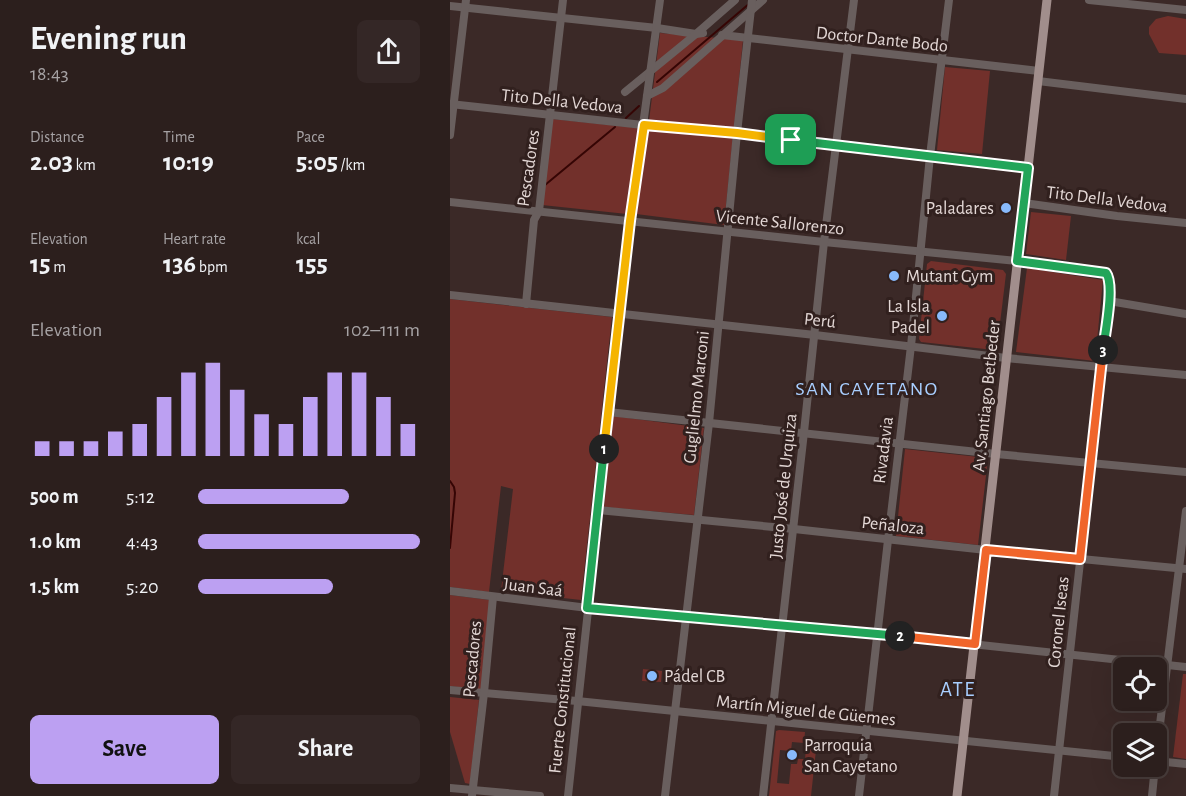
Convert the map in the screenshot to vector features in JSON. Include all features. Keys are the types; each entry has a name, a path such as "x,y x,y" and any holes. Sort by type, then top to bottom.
{"main road":[{"name":"Av. Santiago Betbeder","path":"957,796 1047,0"}],"street":[{"name":"Pescadores","path":"526,304 534,220 539,211 563,0"},
{"name":"Fuerte Constitucional","path":"568,796 630,221 660,0"},
{"path":"625,92 700,34 735,0"},
{"name":"Guglielmo Marconi","path":"665,796 709,423 752,0"},
{"path":"647,96 663,88 763,0"},
{"name":"Justo José de Urquiza","path":"763,796 824,242 854,0"},
{"name":"Rivadavia","path":"859,796 949,0"},
{"path":"1089,0 1141,3 1186,10"},
{"path":"450,135 465,4"},
{"path":"450,6 465,4 700,34"},
{"name":"Doctor Dante Bodo","path":"722,35 1039,71"},
{"path":"1038,81 1186,99"},
{"name":"Tito Della Vedova","path":"452,104 737,133 1028,168"},
{"name":"Vicente Sallorenzo","path":"450,202 1017,261 1106,273"},
{"name":"Tito Della Vedova","path":"1024,203 1186,224"},
{"name":"Coronel Iseas","path":"1054,796 1109,301 1110,278 1106,273"},
{"name":"Perú","path":"450,295 1006,358 1186,375"},
{"path":"1109,301 1186,314"},
{"path":"608,412 1186,472"},
{"name":"Peñaloza","path":"598,510 1182,568"},
{"path":"1167,665 1182,568 1186,511"},
{"name":"Juan Saá","path":"450,591 587,608 878,634 1113,659"},
{"name":"Pescadores","path":"472,793 493,597"},
{"name":"Juan Saá","path":"1167,665 1186,667"},
{"name":"Martín Miguel de Güemes","path":"450,690 1113,756"},
{"path":"1167,761 1186,764"},
{"path":"1152,796 1154,777"},
{"path":"450,788 472,793 540,796"}],"shaded area":[{"path":"1168,16 1186,19 1186,55 1159,53 1149,34 1149,27 1156,19"},
{"path":"660,33 743,40 734,128 649,121"},
{"path":"945,67 990,71 982,154 937,150"},
{"path":"552,119 639,128 627,214 542,205"},
{"path":"647,128 733,137 724,225 636,214"},
{"path":"1031,212 1071,216 1066,260 1026,254"},
{"name":"La Isla Padel","path":"931,261 1003,270 1006,274 997,348 994,350 921,342 919,339 927,264"},
{"path":"1027,268 1103,280 1095,361 1016,352"},
{"path":"450,299 612,317 581,600 501,591 513,489 501,486 489,592 450,587"},
{"path":"613,416 704,428 694,515 604,507"},
{"path":"905,449 988,458 978,545 896,536"},
{"path":"450,595 490,600 481,690 450,686"},
{"name":"Pádel CB","path":"643,669 662,671 661,682 642,681"},
{"path":"1183,674 1186,674 1186,759 1173,757"},
{"path":"450,697 479,700 470,784 465,783 450,732"},
{"path":"776,731 805,732 804,743 792,742 791,751 780,750 777,783 789,784 791,764 797,764 798,759 805,759 806,749 816,750 811,796 769,796"}],"waterway":[{"path":"657,82 750,3"},
{"path":"626,118 639,106"},
{"path":"545,185 615,127"},
{"path":"450,481 455,493 450,548"}],"place":[{"name":"Paladares","path":"1006,208"},
{"name":"Mutant Gym","path":"894,276"},
{"name":"La Isla Padel","path":"942,316"},
{"name":"Pádel CB","path":"652,676"},
{"name":"Parroquia San Cayetano","path":"792,755"}],"district":[{"name":"SAN CAYETANO","path":"867,388"},
{"name":"ATE","path":"958,689"}],"route":[{"path":"644,125 791,140 1028,168 1017,261 1106,273 1110,278 1080,559 986,550 975,644 587,608 630,221 644,125"}]}
